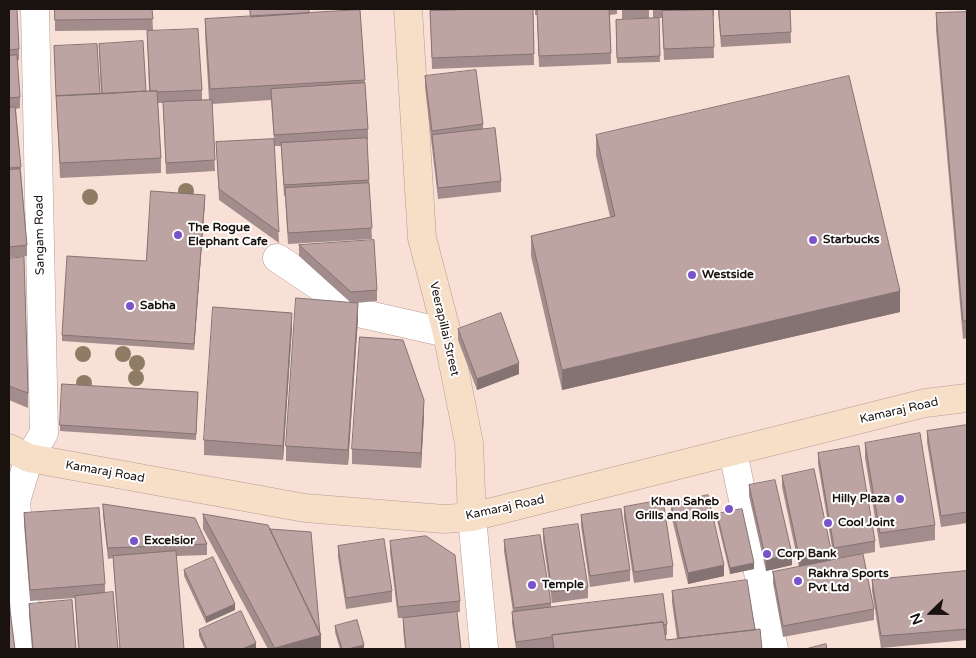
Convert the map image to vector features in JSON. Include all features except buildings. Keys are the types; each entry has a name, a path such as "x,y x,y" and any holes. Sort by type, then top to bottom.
{"street":[{"name":"Sangam Road","path":"28,649 16,501 19,453 44,433 36,9"},
{"name":"Veerapillai Street","path":"408,9 422,238 447,333 469,442 472,517 484,649"},
{"path":"9,112 38,109"},
{"path":"277,258 359,314 447,333"},
{"name":"Kamaraj Road","path":"19,453 305,508 444,519 472,517 925,404 967,398"},
{"path":"733,452 774,649"}],"place":[{"name":"The Rogue Elephant Cafe","path":"178,235"},
{"name":"Starbucks","path":"813,240"},
{"name":"Westside","path":"692,275"},
{"name":"Sabha","path":"130,306"},
{"name":"Hilly Plaza","path":"900,499"},
{"name":"Khan Saheb Grills and Rolls","path":"729,509"},
{"name":"Cool Joint","path":"828,523"},
{"name":"Excelsior","path":"134,541"},
{"name":"Corp Bank","path":"767,554"},
{"name":"Rakhra Sports Pvt Ltd","path":"798,581"},
{"name":"Temple","path":"532,585"}]}
